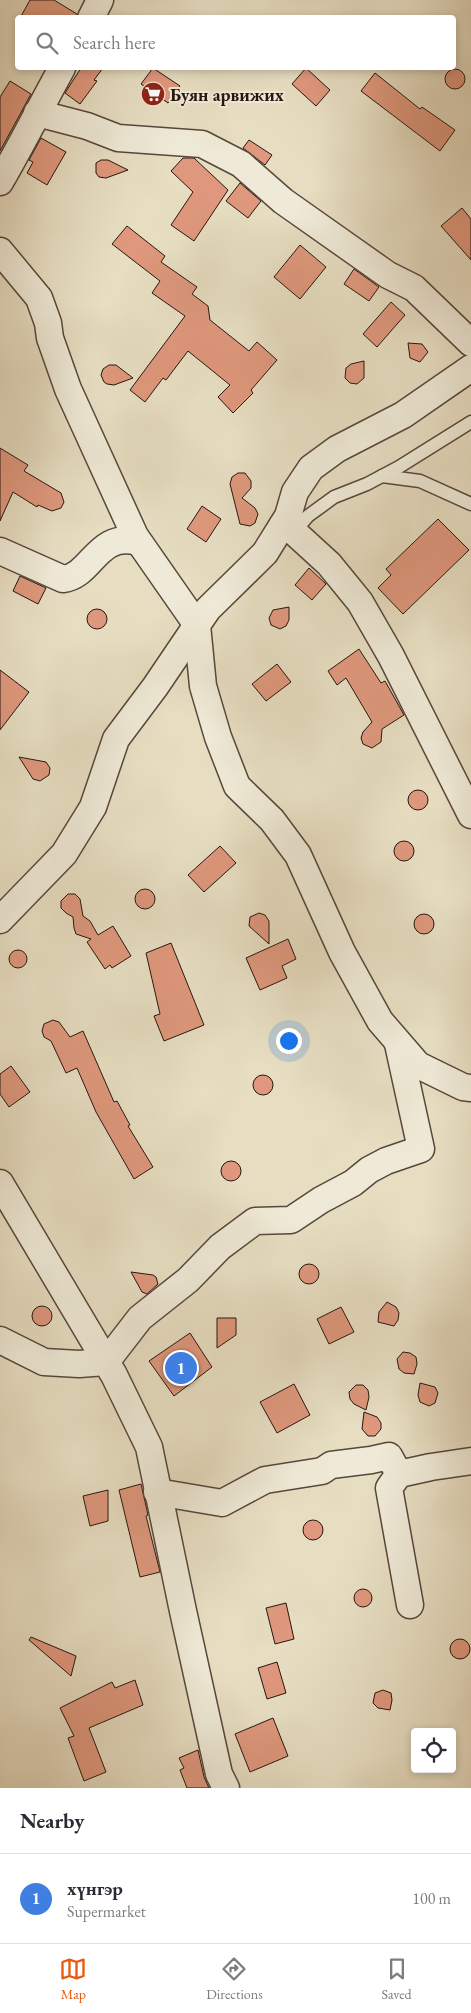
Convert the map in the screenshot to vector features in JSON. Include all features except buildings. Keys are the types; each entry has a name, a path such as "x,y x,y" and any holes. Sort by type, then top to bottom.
{"street":[{"path":"92,15 100,0"},
{"path":"0,182 27,136 37,113 61,70"},
{"path":"37,113 87,126 118,138 202,144 241,164 283,201 388,275 414,288 471,343"},
{"path":"0,251 40,298 48,323 50,338 68,389 138,542 197,625 202,686 218,737 237,786 272,820 298,854 342,952 380,1021 418,1065 463,1087 471,1088"},
{"path":"0,920 64,854 94,807 116,739 155,687 208,608 288,529 288,516 295,492 306,474 316,463 337,449 403,415 471,368"},
{"path":"288,529 329,564 360,602 391,656 471,815"},
{"path":"0,551 63,579 71,578 99,551 111,543 130,540 138,542"},
{"path":"0,1340 44,1362 79,1364 106,1362 140,1318 188,1280 220,1247 255,1221 291,1220 321,1200 353,1184 369,1170 421,1150 397,1040"},
{"path":"0,1182 106,1362 149,1447 157,1492 219,1774 226,1788"},
{"path":"157,1492 222,1503 265,1480 322,1471 331,1465 389,1456 399,1474"},
{"path":"410,1605 388,1488 399,1474 431,1467 471,1462"}],"lane":[{"path":"288,529 334,497 382,476 471,422"},
{"path":"382,476 420,481 471,504"}],"place":[{"name":"Буян арвижих","path":"153,94"},
{"name":"хүнгэр","path":"181,1368"}]}
